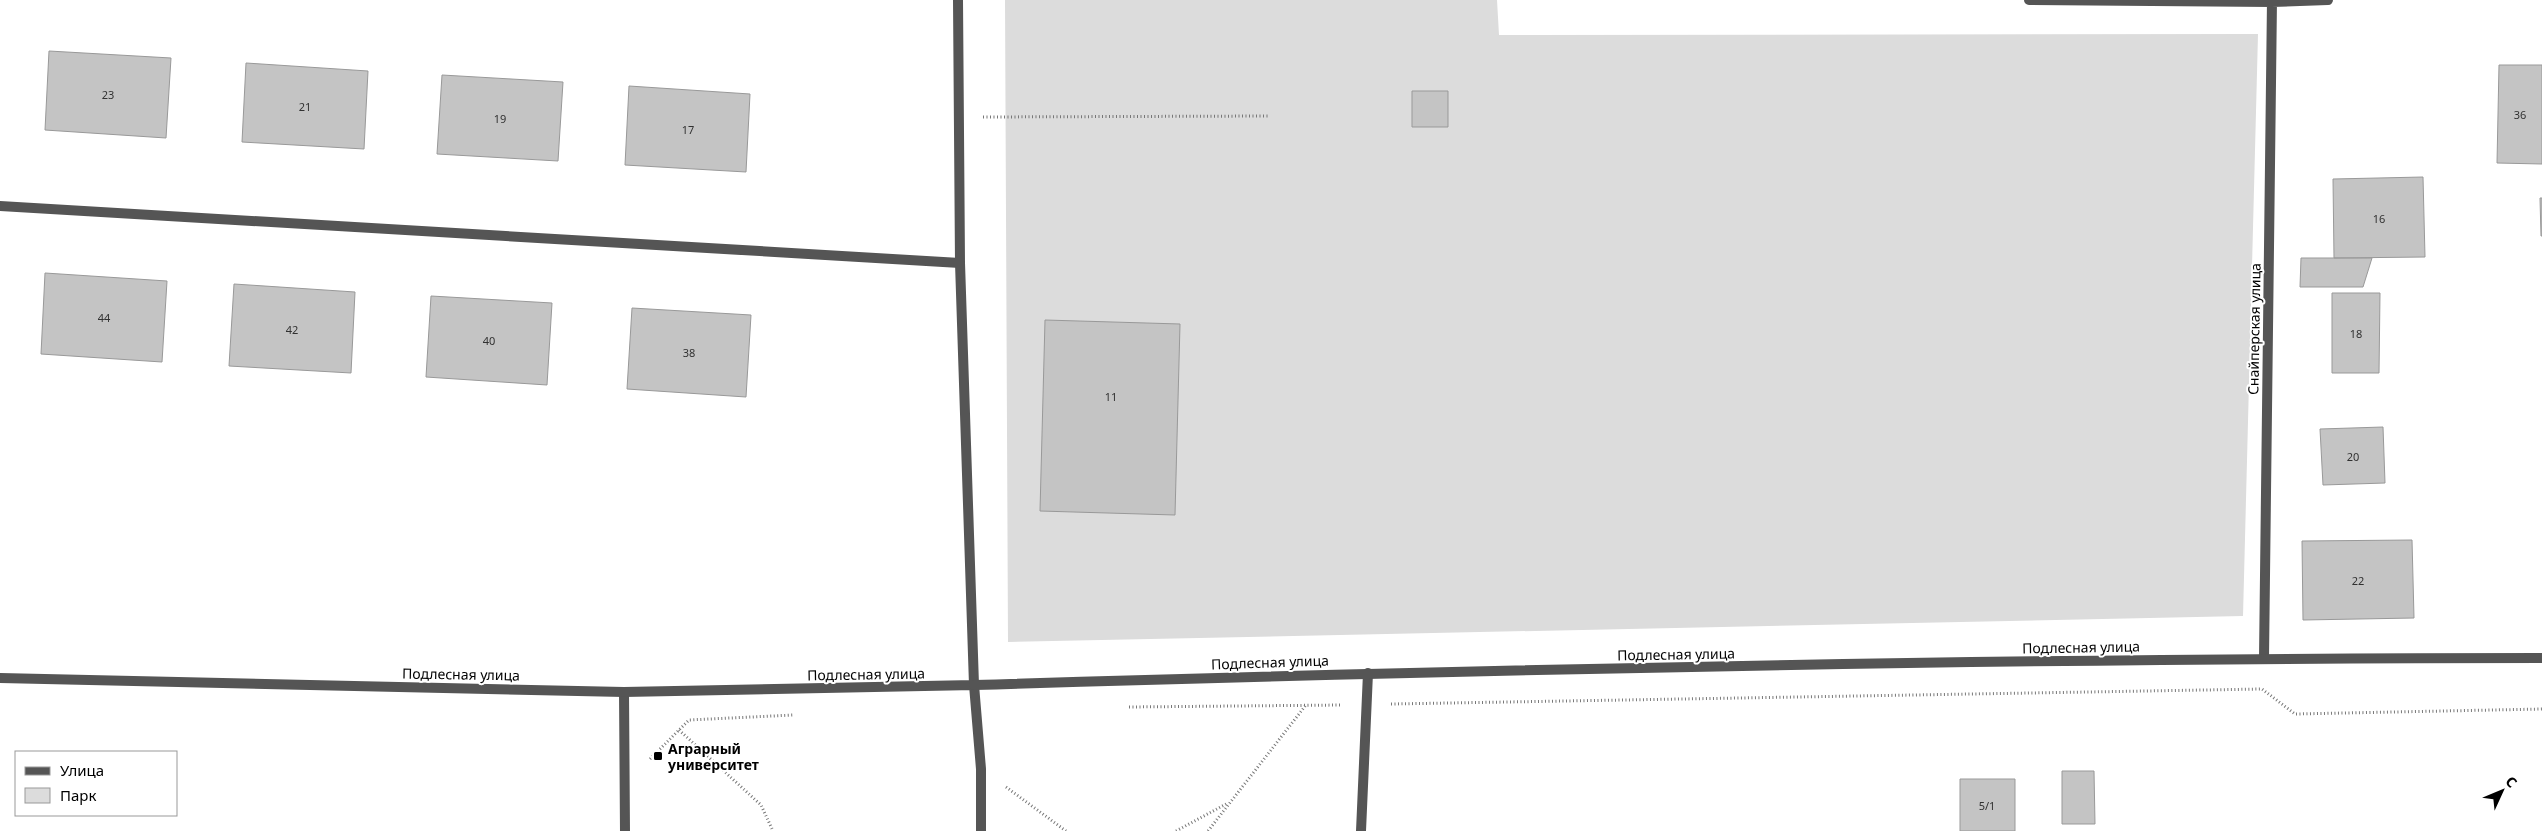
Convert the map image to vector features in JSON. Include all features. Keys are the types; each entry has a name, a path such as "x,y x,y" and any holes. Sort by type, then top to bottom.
{"street":[{"path":"958,0 960,264 974,685 981,769 982,831"},
{"path":"2029,0 2328,0"},
{"name":"Снайперская улица","path":"2264,658 2272,1"},
{"path":"0,206 960,264"},
{"name":"Подлесная улица","path":"0,678 624,692 974,685 1368,673 2264,658 2542,658"},
{"path":"1361,831 1368,673"},
{"path":"624,692 625,831"}],"path":[{"path":"960,118 1270,116"},
{"path":"1122,707 2262,689 2295,714 2542,709"},
{"path":"1208,831 1306,705"},
{"path":"624,764 644,765 689,720 795,715"},
{"path":"679,730 761,805 773,831"},
{"path":"981,769 1066,831"},
{"path":"1176,831 1231,802"}],"green space":[{"path":"1005,0 1497,0 1499,35 2258,34 2243,616 1008,642"}],"building":[{"path":"49,51 171,58 166,138 45,130"},
{"path":"246,63 368,71 364,149 242,142"},
{"path":"2499,65 2542,65 2542,164 2497,163"},
{"path":"442,75 563,82 558,161 437,154"},
{"path":"629,86 750,94 746,172 625,165"},
{"path":"1412,91 1448,91 1448,127 1412,127"},
{"path":"2423,177 2425,257 2334,258 2333,179"},
{"path":"2540,198 2542,198 2542,236 2541,236"},
{"path":"2301,258 2372,258 2363,287 2300,287"},
{"path":"45,273 167,281 162,362 41,354"},
{"path":"234,284 355,292 351,373 229,366"},
{"path":"2332,293 2380,293 2379,373 2332,373"},
{"path":"431,296 552,303 547,385 426,377"},
{"path":"632,308 751,315 746,397 627,389"},
{"path":"1045,320 1180,324 1175,515 1040,511"},
{"path":"2383,427 2385,483 2323,485 2320,429"},
{"path":"2412,540 2414,618 2303,620 2302,541"},
{"path":"2062,771 2094,771 2095,824 2062,824"},
{"path":"1960,779 2015,779 2015,831 1960,831"}],"place":[{"name":"Аграрный университет","path":"658,756"}]}
